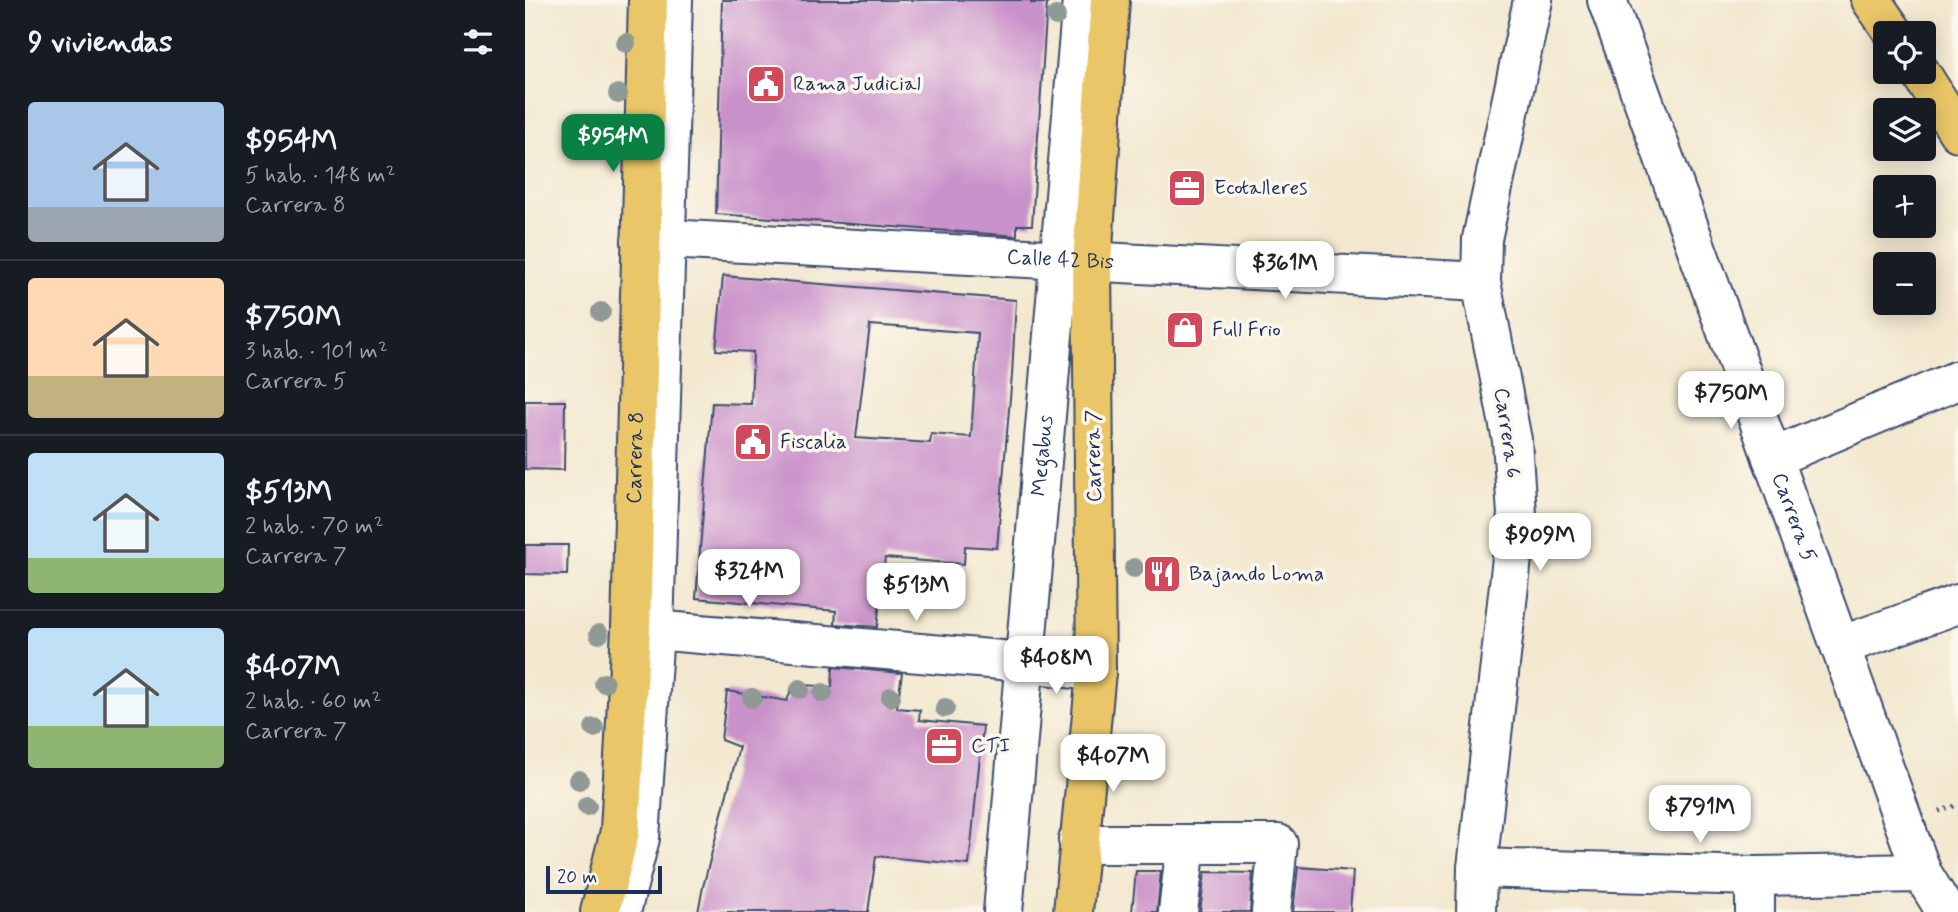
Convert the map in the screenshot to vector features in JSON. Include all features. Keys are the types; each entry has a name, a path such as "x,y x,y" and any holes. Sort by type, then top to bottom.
{"main road":[{"name":"Carrera 8","path":"600,912 620,831 643,629 653,240 648,0"},
{"name":"Carrera 7","path":"1073,912 1096,672 1076,261 1111,0"},
{"path":"1871,0 1886,21"},
{"path":"1928,84 1958,132"}],"street":[{"path":"653,240 673,0"},
{"name":"Megabus","path":"1003,912 1024,662 1076,261 1082,0"},
{"name":"Carrera 6","path":"1476,912 1477,868 1517,514 1512,440 1481,282 1482,239 1533,0"},
{"name":"Carrera 5","path":"1607,0 1922,873 1946,912"},
{"name":"Calle 42 Bis","path":"653,240 1481,282"},
{"path":"1772,457 1958,380"},
{"path":"1840,646 1958,604"},
{"path":"621,912 640,838 643,629 1024,662 1096,672"},
{"path":"1078,840 1097,844 1278,844 1271,912"},
{"path":"1178,912 1186,844"},
{"path":"1477,868 1755,894 1922,873"}],"building":[{"path":"722,0 1032,0 1031,3 1047,3 1032,225 1017,225 1017,236 716,214"},
{"path":"723,276 1016,300 997,548 965,546 964,564 885,558 877,627 835,624 836,611 696,598 712,403 751,404 753,352 716,350","holes":["870,325 978,333 971,437 931,434 930,443 856,438"]},
{"path":"525,401 565,401 564,470 525,469"},
{"path":"525,545 568,545 567,575 525,574"},
{"path":"833,667 902,673 897,708 920,710 919,720 983,726 969,865 876,856 868,912 698,912 739,747 721,740 727,691 787,701 793,684 832,687"},
{"path":"1298,867 1353,871 1350,912 1293,912"},
{"path":"1136,871 1161,871 1157,912 1132,912"},
{"path":"1205,872 1253,873 1250,912 1200,912"}],"place":[{"name":"Rama Judicial","path":"766,84"},
{"name":"Ecotalleres","path":"1187,188"},
{"name":"Full Frio","path":"1185,330"},
{"name":"Fiscalia","path":"753,442"},
{"name":"Bajando Loma","path":"1162,574"},
{"name":"CTI","path":"944,746"}]}
